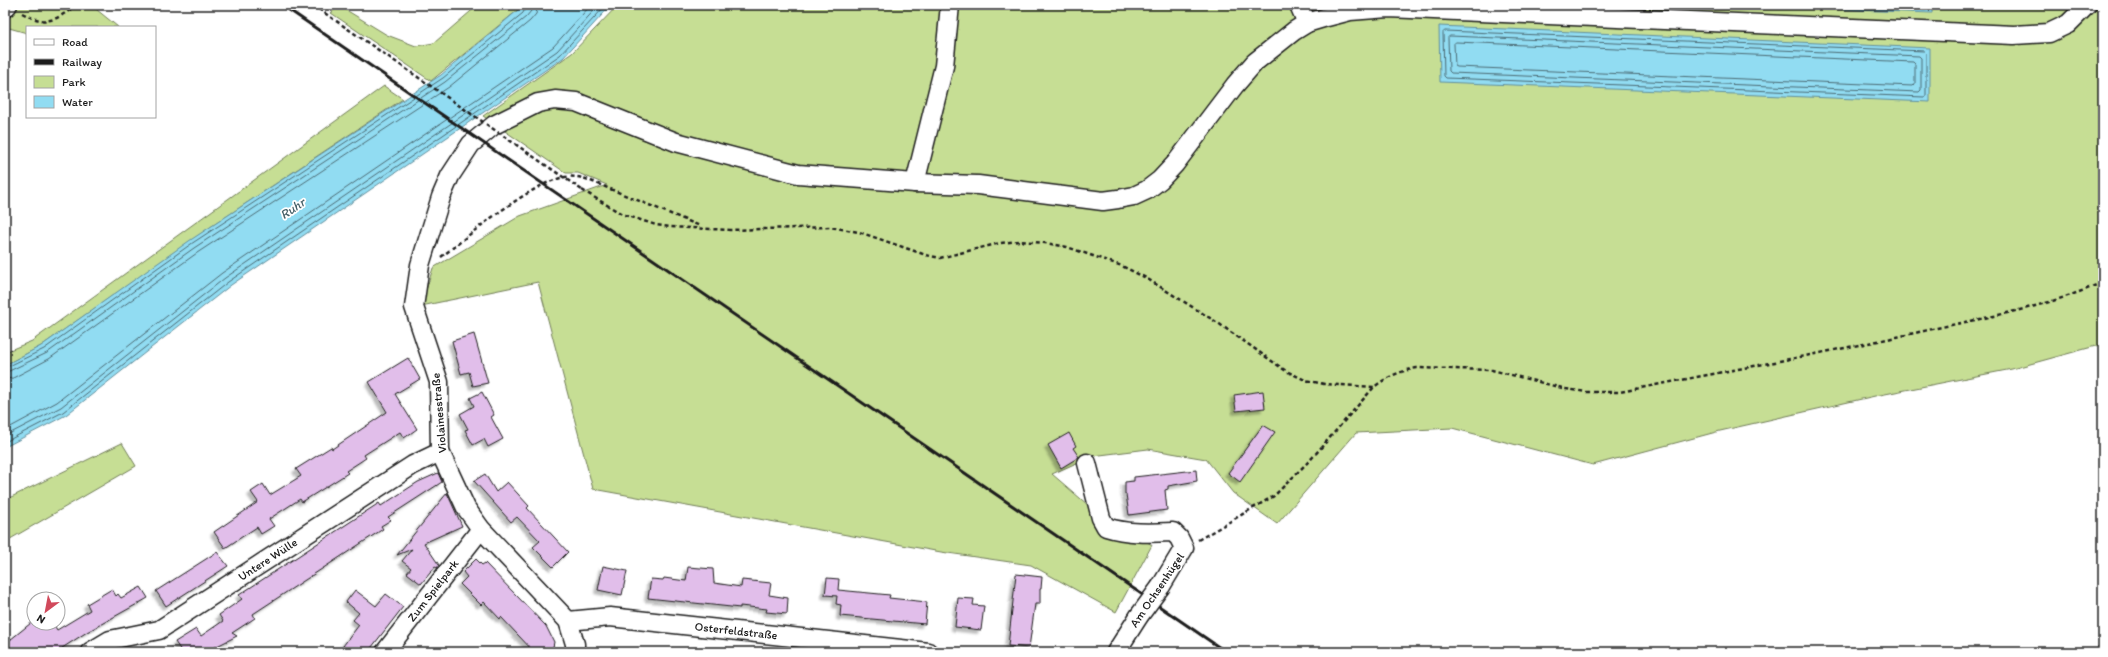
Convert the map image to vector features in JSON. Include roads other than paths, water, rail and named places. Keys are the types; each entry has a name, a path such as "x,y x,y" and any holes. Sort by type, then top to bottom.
{"street":[{"path":"5,8 8,5"},
{"path":"915,183 944,66 950,5"},
{"path":"1299,5 1307,23"},
{"name":"Violainesstraße","path":"575,652 575,644 568,621 481,529 466,508 440,452 438,382 414,307 418,277 441,197 450,176 471,144 494,125 538,103 555,100 576,102 676,142 798,174 915,183 978,185 1102,201 1134,196 1147,190 1160,180 1175,164 1235,85 1256,62 1294,31 1307,23 1350,11 1388,8 2014,35 2049,33 2068,24 2087,5"},
{"name":"Untere Wülle","path":"90,652 110,640 159,630 413,465 440,452"},
{"name":"Am Ochsenhügel","path":"1087,463 1101,518 1106,527 1118,531 1140,533 1173,532 1179,538 1184,548 1116,652"},
{"name":"Zum Spielpark","path":"385,652 481,529"},
{"name":"Osterfeldstraße","path":"568,621 610,617 928,652"}],"water":[{"name":"Ruhr","path":"524,5 611,5 563,58 231,285 66,415 5,447 5,365 41,346 189,241 441,75"},
{"path":"1726,5 1932,5 1932,13"},
{"path":"1439,26 1930,48 1930,102 1440,82"}],"railway":[{"path":"282,5 1226,652"}]}
